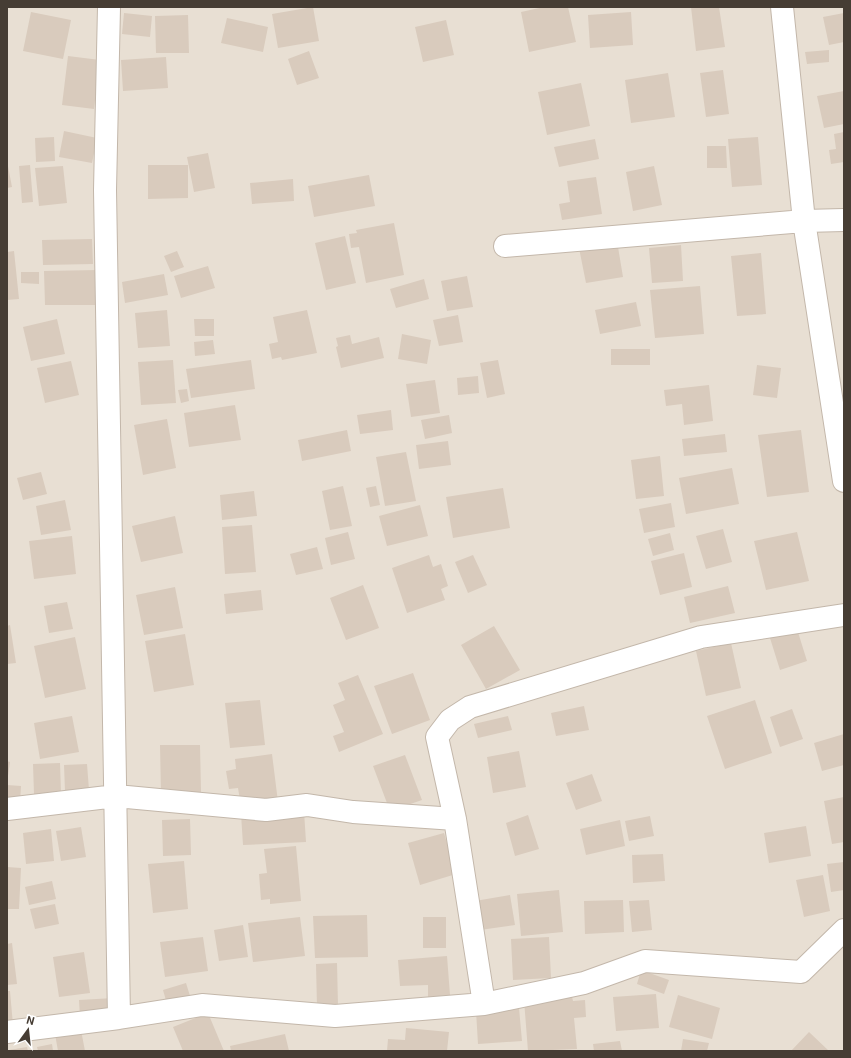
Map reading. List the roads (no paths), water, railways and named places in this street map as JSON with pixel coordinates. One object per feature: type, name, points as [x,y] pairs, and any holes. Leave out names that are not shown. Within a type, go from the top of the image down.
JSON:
[{"type":"street","points":[[110,7],[106,190],[119,1018]]},
{"type":"street","points":[[782,7],[804,221],[844,481]]},
{"type":"street","points":[[504,246],[804,221],[844,220]]},
{"type":"street","points":[[484,1004],[455,819],[437,737],[450,720],[470,707],[701,637],[844,615]]},
{"type":"street","points":[[7,809],[116,796],[266,810],[308,806],[353,812],[455,819]]},
{"type":"street","points":[[7,1032],[119,1018],[202,1005],[335,1016],[484,1004],[584,983],[645,961],[801,972],[844,930]]}]
